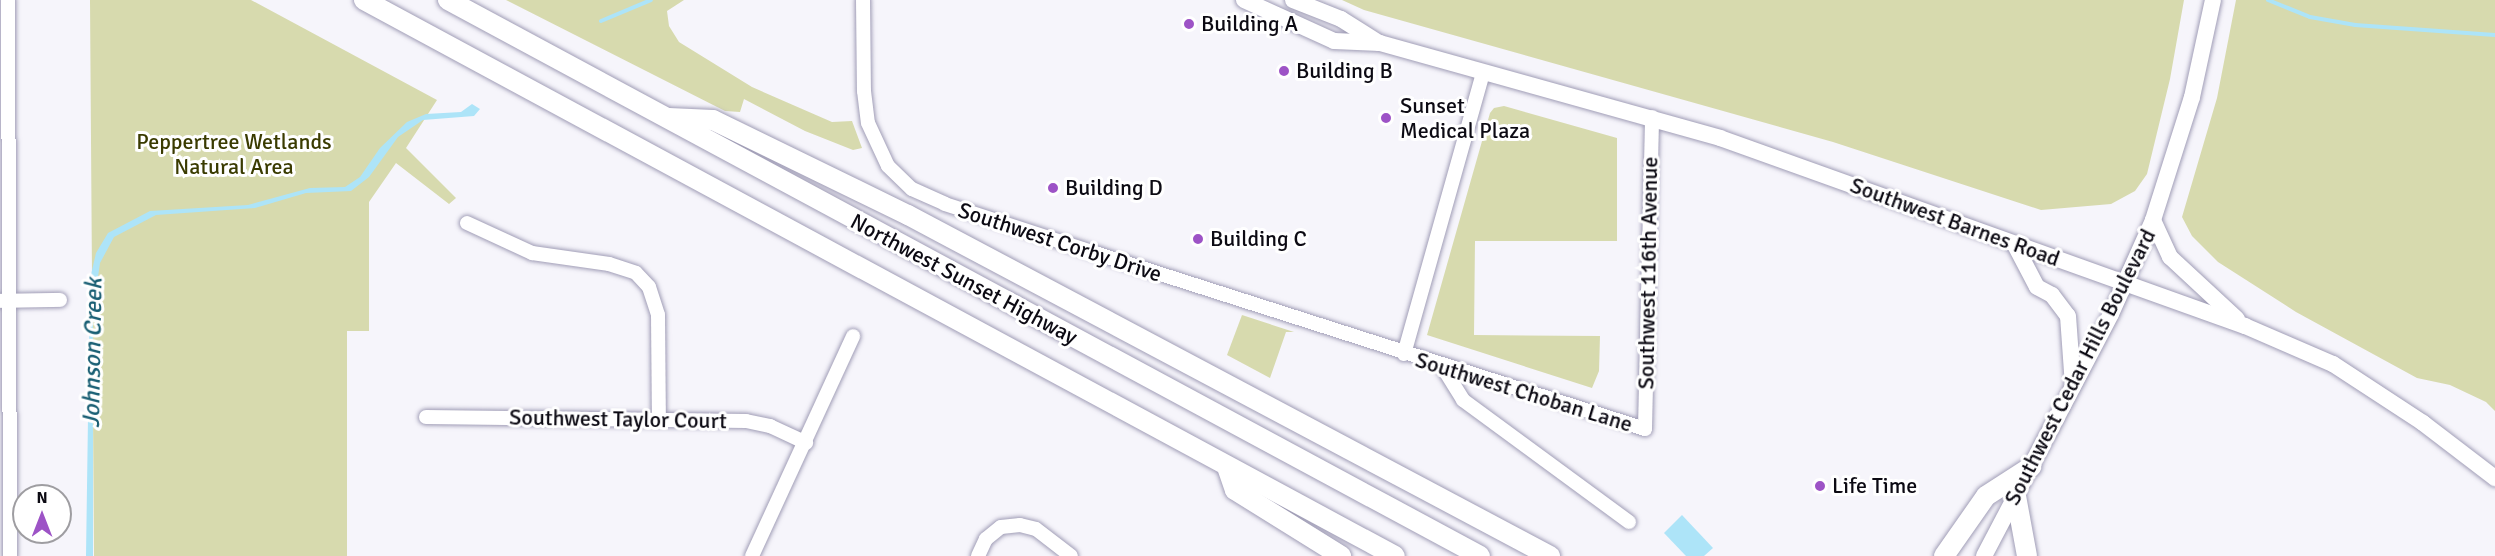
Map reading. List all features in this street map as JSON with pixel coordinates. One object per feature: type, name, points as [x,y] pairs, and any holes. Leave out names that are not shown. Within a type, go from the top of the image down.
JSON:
[{"type":"highway","name":"Northwest Sunset Highway","points":[[364,0],[1395,556]]},
{"type":"highway","name":"Northwest Sunset Highway","points":[[448,0],[1480,556]]},
{"type":"highway","points":[[664,118],[712,120],[897,210],[1550,556]]},
{"type":"highway","points":[[1227,466],[1235,490],[1341,556]]},
{"type":"highway","points":[[1944,556],[1986,496],[2031,467]]},
{"type":"highway","points":[[2016,496],[2027,556]]},
{"type":"main road","name":"Southwest Barnes Road","points":[[1293,0],[1341,19],[1380,44]]},
{"type":"main road","name":"Southwest Cedar Hills Boulevard","points":[[1984,556],[2126,284],[2153,220],[2192,97],[2213,0]]},
{"type":"main road","name":"Southwest Barnes Road","points":[[1248,1],[1334,41],[1380,44],[1652,117],[1761,152],[2245,326],[2333,364],[2403,409],[2495,478]]},
{"type":"main road","points":[[2153,220],[2175,262],[2245,326]]},
{"type":"main road","points":[[2015,245],[2037,287],[2052,295],[2068,316],[2073,388]]},
{"type":"street","points":[[8,0],[4,114],[4,301],[5,535],[10,556]]},
{"type":"street","name":"Southwest Corby Drive","points":[[863,0],[864,91],[868,123],[888,166],[912,189],[945,204],[1404,354]]},
{"type":"street","points":[[1404,354],[1483,73]]},
{"type":"street","name":"Southwest 116th Avenue","points":[[1645,429],[1652,117]]},
{"type":"street","points":[[467,223],[532,253],[609,264],[636,273],[649,287],[658,315],[659,420]]},
{"type":"street","points":[[4,301],[60,300]]},
{"type":"street","points":[[752,556],[806,443],[853,336]]},
{"type":"street","name":"Southwest Choban Lane","points":[[1404,354],[1645,429]]},
{"type":"street","points":[[1442,366],[1463,400],[1629,522]]},
{"type":"street","name":"Southwest Taylor Court","points":[[426,417],[746,421],[770,426],[806,443]]},
{"type":"street","points":[[978,556],[986,539],[1001,527],[1020,525],[1036,529],[1071,556]]},
{"type":"green space","name":"Peppertree Wetlands Natural Area","points":[[90,0],[251,0],[437,100],[406,148],[456,198],[449,204],[396,163],[369,202],[369,331],[347,331],[347,556],[94,556]]},
{"type":"green space","points":[[506,0],[684,0],[667,11],[669,26],[679,42],[752,87],[832,122],[852,121],[862,148],[853,150],[805,131],[744,99],[740,112],[725,111]]},
{"type":"green space","points":[[1342,0],[2184,0],[2170,79],[2147,174],[2135,191],[2111,204],[2041,210],[1833,142],[1364,10]]},
{"type":"green space","points":[[2236,0],[2495,0],[2495,411],[2486,402],[2450,385],[2417,378],[2296,312],[2218,262],[2192,236],[2182,217],[2217,98]]},
{"type":"green space","points":[[1504,106],[1617,138],[1617,241],[1475,241],[1474,335],[1600,336],[1599,371],[1592,388],[1427,335],[1490,113],[1494,108]]},
{"type":"green space","points":[[1242,315],[1294,332],[1286,332],[1270,378],[1227,355]]},
{"type":"water","points":[[472,104],[480,109],[474,116],[423,120],[398,137],[369,177],[351,191],[306,193],[255,208],[156,215],[114,237],[100,263],[93,312],[93,556],[86,556],[90,279],[96,253],[108,233],[150,211],[248,205],[310,188],[345,187],[360,177],[380,148],[407,122],[426,114],[461,112]]},
{"type":"water","points":[[1682,515],[1713,548],[1704,556],[1686,556],[1664,533]]},
{"type":"waterway","name":"Johnson Creek","points":[[601,21],[651,0]]},
{"type":"waterway","name":"Johnson Creek","points":[[2268,0],[2310,17],[2355,25],[2495,35]]},
{"type":"place","name":"Building A","points":[[1189,24]]},
{"type":"place","name":"Building B","points":[[1284,71]]},
{"type":"place","name":"Sunset Medical Plaza","points":[[1386,118]]},
{"type":"place","name":"Building D","points":[[1053,188]]},
{"type":"place","name":"Building C","points":[[1198,239]]},
{"type":"place","name":"Life Time","points":[[1820,486]]}]
